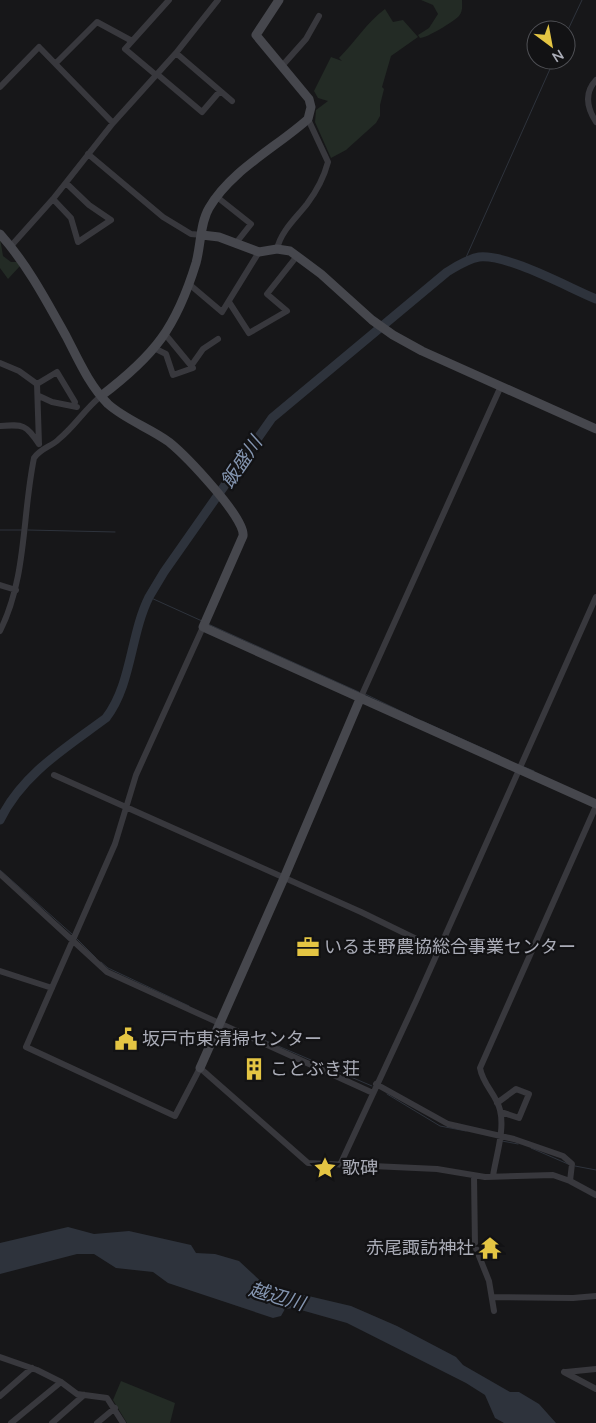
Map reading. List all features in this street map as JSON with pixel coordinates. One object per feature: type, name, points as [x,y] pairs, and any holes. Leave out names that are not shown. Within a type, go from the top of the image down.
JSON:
[{"type":"street","points":[[169,0],[126,49],[202,112],[220,91]]},
{"type":"street","points":[[11,246],[53,199],[113,123],[176,53],[218,0]]},
{"type":"street","points":[[40,447],[58,441],[85,408],[134,370],[154,348],[178,314],[189,284],[207,212],[217,197],[248,167],[308,119],[311,107],[310,99],[256,35],[279,0]]},
{"type":"street","points":[[282,66],[306,39],[319,16]]},
{"type":"street","points":[[56,63],[97,22],[132,41]]},
{"type":"street","points":[[0,87],[39,47],[113,123]]},
{"type":"street","points":[[176,53],[232,102]]},
{"type":"street","points":[[596,80],[587,96],[588,107],[596,122]]},
{"type":"street","points":[[277,248],[280,237],[318,188],[328,162],[308,119]]},
{"type":"street","points":[[88,154],[163,217],[190,234],[219,237],[259,252],[277,248],[290,251],[392,335],[422,351],[596,428]]},
{"type":"street","points":[[53,199],[72,218],[78,242],[111,220],[89,205],[66,183]]},
{"type":"street","points":[[217,197],[251,224],[236,243]]},
{"type":"street","points":[[0,234],[11,246],[37,284],[87,376],[101,396],[118,412],[169,442],[211,485],[242,526],[243,536],[136,775],[114,844],[26,1047],[28,1050],[174,1116],[200,1068],[362,695],[501,386]]},
{"type":"street","points":[[189,284],[222,312],[259,252]]},
{"type":"street","points":[[229,302],[250,334],[287,311],[267,294],[298,256]]},
{"type":"street","points":[[165,334],[191,366]]},
{"type":"street","points":[[154,348],[166,354],[172,374],[193,368],[191,366],[203,349],[218,339]]},
{"type":"street","points":[[0,363],[19,371],[37,384],[40,447],[32,467],[16,590],[0,631]]},
{"type":"street","points":[[37,384],[57,372],[75,402],[74,406]]},
{"type":"street","points":[[39,396],[52,402],[85,408]]},
{"type":"street","points":[[0,426],[23,425],[29,429],[40,447]]},
{"type":"street","points":[[0,585],[16,590]]},
{"type":"street","points":[[340,1165],[416,1001],[596,597]]},
{"type":"street","points":[[203,627],[362,695],[596,805],[480,1068],[482,1079],[501,1112],[500,1135],[493,1176]]},
{"type":"street","points":[[54,775],[438,949]]},
{"type":"street","points":[[0,874],[107,972],[372,1093]]},
{"type":"street","points":[[0,971],[52,988]]},
{"type":"street","points":[[200,1068],[308,1163],[436,1169],[474,1176],[547,1174],[570,1181],[596,1195]]},
{"type":"street","points":[[376,1084],[448,1124],[500,1135],[570,1160],[573,1171],[570,1181]]},
{"type":"street","points":[[497,1103],[516,1089],[529,1094],[519,1118],[501,1112]]},
{"type":"street","points":[[474,1176],[475,1246],[494,1297],[494,1311]]},
{"type":"street","points":[[494,1297],[573,1298],[596,1296]]},
{"type":"street","points":[[1,1359],[32,1368],[61,1382],[77,1394],[108,1398],[123,1423]]},
{"type":"street","points":[[0,1396],[32,1368]]},
{"type":"street","points":[[596,1369],[564,1372],[596,1389]]},
{"type":"street","points":[[11,1423],[61,1382]]},
{"type":"street","points":[[52,1423],[84,1395]]},
{"type":"street","points":[[97,1423],[114,1408]]},
{"type":"shaded area","points":[[421,0],[462,0],[462,10],[459,16],[451,22],[434,33],[420,38],[418,35],[429,28],[438,14],[433,5]]},
{"type":"shaded area","points":[[385,9],[393,22],[403,20],[418,37],[391,56],[382,87],[384,89],[380,105],[380,116],[376,123],[346,150],[331,158],[315,122],[316,110],[328,101],[318,98],[314,91],[331,57],[342,61],[339,58],[372,20]]},
{"type":"shaded area","points":[[0,238],[3,256],[11,262],[17,262],[20,266],[8,279],[0,268]]},
{"type":"shaded area","points":[[121,1381],[175,1403],[170,1423],[127,1423],[113,1400]]},
{"type":"water","name":"越辺川","points":[[68,1227],[94,1234],[129,1231],[191,1245],[196,1253],[215,1254],[239,1261],[266,1286],[351,1306],[397,1326],[456,1357],[463,1365],[510,1392],[519,1392],[539,1404],[556,1423],[504,1423],[495,1418],[485,1395],[466,1383],[347,1323],[294,1308],[285,1309],[281,1316],[273,1318],[168,1283],[153,1272],[116,1268],[94,1254],[77,1254],[0,1274],[0,1243]]},
{"type":"waterway","points":[[573,20],[582,0]]},
{"type":"waterway","points":[[464,262],[550,70]]},
{"type":"waterway","name":"飯盛川","points":[[0,820],[9,804],[33,775],[61,751],[106,718],[115,705],[149,597],[164,572],[272,418],[447,272],[470,259],[491,257],[521,266],[596,299]]},
{"type":"waterway","points":[[0,530],[22,530]]},
{"type":"waterway","points":[[28,530],[115,532]]},
{"type":"waterway","points":[[149,597],[202,621]]},
{"type":"waterway","points":[[208,624],[359,692]]},
{"type":"waterway","points":[[365,694],[413,717]]},
{"type":"waterway","points":[[422,721],[500,756]]},
{"type":"waterway","points":[[524,767],[534,771]]},
{"type":"waterway","points":[[0,870],[73,935]]},
{"type":"waterway","points":[[76,938],[96,958]]},
{"type":"waterway","points":[[101,962],[108,968],[189,1006]]},
{"type":"waterway","points":[[257,1037],[372,1086]]},
{"type":"waterway","points":[[387,1094],[440,1126],[466,1131]]},
{"type":"waterway","points":[[502,1141],[518,1144]]},
{"type":"waterway","points":[[531,1148],[568,1164]]},
{"type":"waterway","points":[[575,1166],[596,1170]]},
{"type":"place","name":"いるま野農協総合事業センター","points":[[308,947]]},
{"type":"place","name":"坂戸市東清掃センター","points":[[126,1039]]},
{"type":"place","name":"ことぶき荘","points":[[254,1069]]},
{"type":"place","name":"歌碑","points":[[325,1168]]},
{"type":"place","name":"赤尾諏訪神社","points":[[490,1248]]}]
